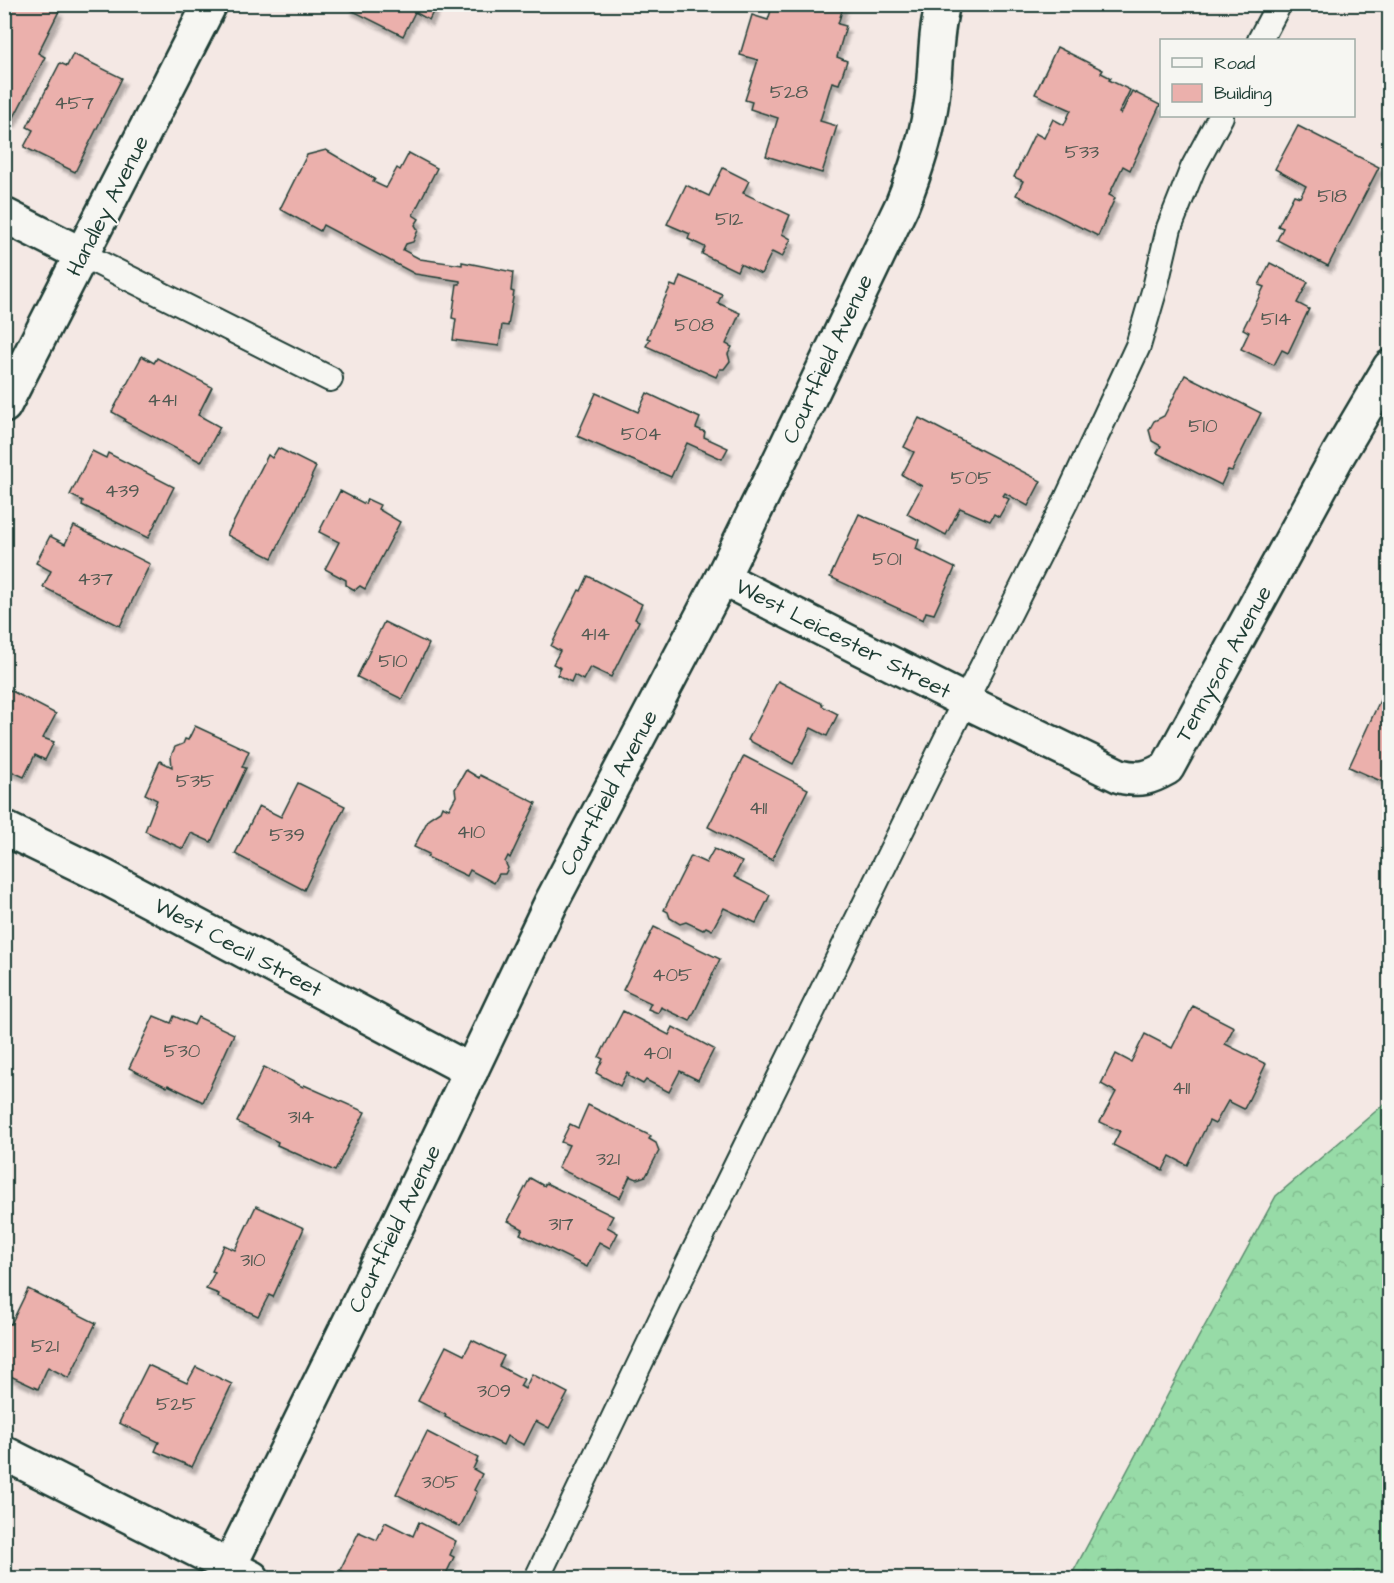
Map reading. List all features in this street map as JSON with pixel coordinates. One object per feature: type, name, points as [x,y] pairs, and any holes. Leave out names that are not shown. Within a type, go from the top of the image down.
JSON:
[{"type":"street","name":"Handley Avenue","points":[[4,406],[210,4]]},
{"type":"street","name":"Courtfield Avenue","points":[[237,1575],[235,1554],[391,1238],[551,903],[722,578],[782,458],[902,205],[915,171],[931,111],[935,49],[943,4]]},
{"type":"street","points":[[4,215],[83,255]]},
{"type":"street","name":"Tennyson Avenue","points":[[965,701],[1120,776],[1132,779],[1149,778],[1167,768],[1338,455],[1389,367]]},
{"type":"street","name":"West Leicester Street","points":[[722,578],[965,701]]},
{"type":"street","name":"West Cecil Street","points":[[4,828],[103,876],[471,1071]]},
{"type":"street","points":[[4,1453],[237,1575]]},
{"type":"lane","points":[[1261,39],[1279,4]]},
{"type":"lane","points":[[537,1578],[682,1275],[1065,503],[1138,346],[1169,228],[1193,168],[1220,117]]},
{"type":"lane","points":[[83,255],[330,379]]},
{"type":"green space","points":[[1389,1100],[1389,1578],[1070,1578],[1276,1196]]},
{"type":"building","points":[[4,4],[46,4],[59,11],[38,53],[45,57],[12,121],[4,117]]},
{"type":"building","points":[[351,4],[437,4],[429,20],[415,12],[403,36],[349,9]]},
{"type":"building","points":[[773,4],[844,4],[838,24],[846,26],[837,57],[847,61],[839,84],[832,82],[820,121],[837,126],[822,173],[766,156],[778,118],[750,109],[752,102],[745,100],[758,60],[740,55],[752,15],[768,20]]},
{"type":"building","points":[[1057,47],[1103,70],[1101,73],[1111,78],[1109,80],[1130,90],[1119,113],[1121,114],[1132,91],[1160,105],[1130,170],[1123,166],[1109,195],[1115,198],[1098,236],[1016,195],[1023,181],[1014,177],[1035,133],[1044,138],[1053,119],[1064,125],[1071,110],[1035,94]]},
{"type":"building","points":[[73,54],[122,78],[75,172],[24,147],[33,130],[27,127],[60,63],[67,66]]},
{"type":"building","points":[[1298,126],[1379,167],[1328,266],[1277,240],[1283,228],[1278,226],[1294,195],[1300,197],[1306,186],[1275,169]]},
{"type":"building","points":[[326,150],[375,179],[373,182],[386,188],[397,168],[400,170],[409,153],[437,168],[413,215],[419,219],[415,225],[418,230],[413,242],[406,244],[403,250],[420,259],[462,265],[462,262],[513,272],[511,291],[514,292],[508,326],[502,325],[499,346],[453,340],[456,319],[452,318],[457,284],[460,284],[460,281],[415,274],[323,225],[320,231],[280,209],[307,155]]},
{"type":"building","points":[[723,168],[749,181],[743,193],[790,215],[782,234],[791,239],[782,257],[772,252],[761,274],[740,264],[737,271],[702,254],[705,247],[688,239],[690,234],[667,224],[686,185],[709,196]]},
{"type":"building","points":[[1270,263],[1308,282],[1297,303],[1309,309],[1288,353],[1282,350],[1274,365],[1241,349],[1249,332],[1243,329],[1264,287],[1259,285]]},
{"type":"building","points":[[680,276],[722,294],[718,303],[740,313],[726,344],[732,347],[728,354],[730,361],[724,369],[720,369],[716,377],[646,346],[650,339],[647,338],[671,285],[676,287]]},
{"type":"building","points":[[142,356],[154,363],[157,358],[212,387],[198,415],[220,427],[201,462],[124,421],[125,419],[112,412]]},
{"type":"building","points":[[1185,375],[1261,413],[1232,471],[1228,470],[1221,485],[1157,453],[1161,446],[1152,441],[1149,430],[1154,421],[1164,416]]},
{"type":"building","points":[[596,393],[638,412],[647,393],[700,418],[696,428],[705,432],[704,437],[728,448],[722,459],[687,443],[671,477],[577,436]]},
{"type":"building","points":[[919,418],[1041,481],[1028,506],[1005,493],[1003,496],[1009,499],[999,517],[994,514],[990,521],[960,508],[946,535],[907,514],[922,486],[902,475],[914,452],[904,447]]},
{"type":"building","points":[[278,448],[316,467],[272,558],[227,535],[268,455],[272,458]]},
{"type":"building","points":[[92,451],[106,458],[108,453],[174,487],[148,538],[82,505],[83,501],[70,495]]},
{"type":"building","points":[[340,491],[365,504],[367,499],[380,505],[378,509],[400,522],[365,589],[360,586],[355,590],[346,585],[346,580],[325,569],[339,542],[319,532]]},
{"type":"building","points":[[859,514],[919,540],[916,549],[955,568],[934,614],[926,612],[923,620],[830,577]]},
{"type":"building","points":[[74,526],[150,564],[120,626],[43,587],[51,571],[36,563],[50,536],[65,544]]},
{"type":"building","points":[[588,576],[642,604],[635,619],[639,621],[611,677],[590,667],[583,680],[574,675],[571,682],[557,675],[561,668],[553,664],[560,651],[551,646]]},
{"type":"building","points":[[384,622],[429,644],[402,699],[357,677]]},
{"type":"building","points":[[778,681],[838,714],[827,736],[811,728],[793,764],[748,740]]},
{"type":"building","points":[[1390,681],[1390,785],[1349,767]]},
{"type":"building","points":[[4,687],[56,714],[43,738],[54,742],[45,760],[35,755],[24,777],[4,768]]},
{"type":"building","points":[[195,726],[249,751],[242,767],[246,768],[211,842],[191,833],[183,849],[145,831],[157,800],[145,794],[160,761],[172,767],[171,756],[175,747],[183,744],[185,739],[188,740]]},
{"type":"building","points":[[744,756],[808,789],[772,860],[708,827]]},
{"type":"building","points":[[466,770],[536,803],[510,858],[508,856],[505,862],[508,868],[505,874],[499,874],[494,883],[470,870],[467,876],[427,857],[429,854],[414,847],[429,818],[440,811],[442,806],[449,809],[456,796],[455,789]]},
{"type":"building","points":[[298,783],[345,806],[304,890],[235,854],[259,806],[281,817]]},
{"type":"building","points":[[714,849],[742,862],[734,877],[770,895],[756,923],[724,908],[712,930],[706,927],[703,930],[686,922],[680,924],[670,918],[668,912],[664,910],[691,856],[706,863]]},
{"type":"building","points":[[654,927],[720,959],[690,1021],[661,1007],[658,1013],[648,1009],[651,1003],[623,990]]},
{"type":"building","points":[[1193,1006],[1234,1027],[1225,1044],[1266,1064],[1244,1109],[1228,1101],[1215,1124],[1209,1121],[1187,1165],[1170,1156],[1163,1170],[1113,1145],[1120,1131],[1100,1122],[1116,1092],[1101,1084],[1116,1054],[1131,1062],[1145,1034],[1172,1048]]},
{"type":"building","points":[[623,1011],[669,1035],[673,1027],[714,1049],[698,1080],[680,1071],[669,1092],[646,1080],[643,1084],[628,1076],[627,1072],[620,1086],[596,1073],[603,1059],[599,1057]]},
{"type":"building","points":[[154,1016],[171,1023],[174,1016],[194,1025],[198,1017],[234,1034],[203,1102],[129,1068]]},
{"type":"building","points":[[264,1067],[303,1087],[304,1085],[365,1112],[335,1171],[277,1145],[278,1142],[237,1122]]},
{"type":"building","points":[[588,1105],[651,1136],[649,1139],[656,1143],[659,1151],[646,1176],[637,1179],[630,1176],[620,1198],[558,1168],[569,1145],[561,1142],[570,1124],[578,1128]]},
{"type":"building","points":[[530,1178],[544,1186],[546,1183],[613,1216],[607,1227],[618,1233],[610,1248],[599,1242],[587,1267],[520,1234],[523,1229],[508,1221]]},
{"type":"building","points":[[256,1206],[304,1228],[273,1297],[269,1295],[258,1316],[206,1289],[215,1272],[212,1271],[224,1245],[235,1250]]},
{"type":"building","points":[[28,1289],[96,1323],[69,1378],[48,1367],[38,1389],[4,1373],[4,1322],[11,1324]]},
{"type":"building","points":[[472,1340],[504,1356],[499,1366],[524,1379],[520,1386],[525,1389],[532,1374],[568,1393],[549,1428],[536,1421],[524,1445],[507,1436],[503,1445],[418,1401],[446,1346],[464,1355]]},
{"type":"building","points":[[148,1365],[187,1383],[196,1367],[232,1384],[192,1467],[155,1451],[159,1442],[119,1423]]},
{"type":"building","points":[[427,1432],[478,1458],[473,1469],[482,1474],[474,1490],[477,1492],[460,1527],[396,1494]]},
{"type":"building","points":[[385,1522],[413,1536],[419,1522],[456,1541],[450,1555],[454,1557],[444,1578],[357,1578],[340,1570],[359,1532],[377,1540]]}]
